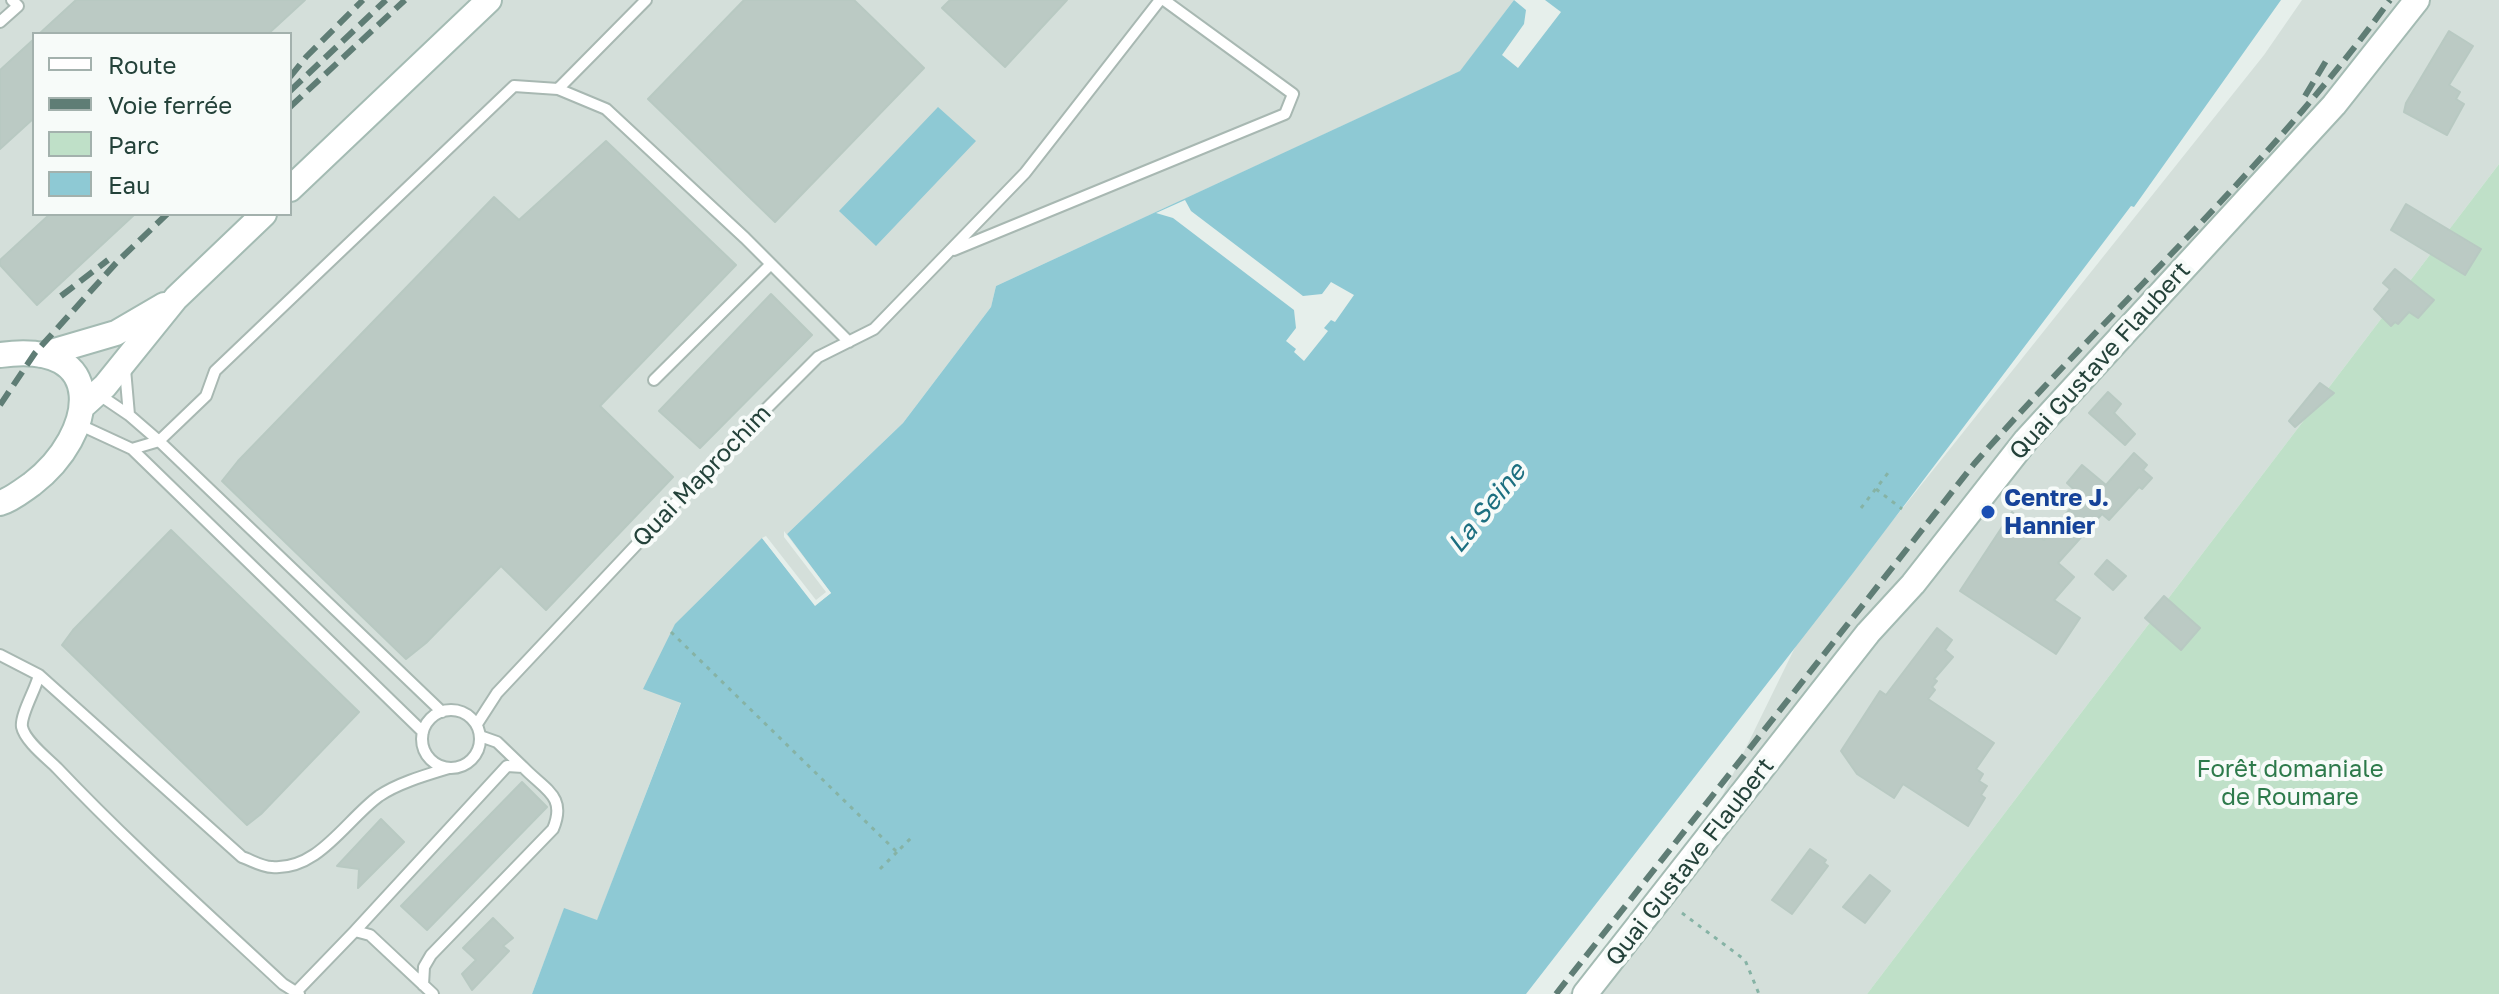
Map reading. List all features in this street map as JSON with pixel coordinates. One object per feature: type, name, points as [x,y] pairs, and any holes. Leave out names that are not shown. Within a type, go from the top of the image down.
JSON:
[{"type":"main road","points":[[292,187],[489,0]]},
{"type":"main road","name":"Quai Gustave Flaubert","points":[[1585,994],[1868,633],[1930,563],[2026,440],[2334,105],[2417,0]]},
{"type":"main road","points":[[0,503],[45,474],[86,408],[176,298],[262,216]]},
{"type":"main road","points":[[41,355],[116,333],[176,298]]},
{"type":"main road","points":[[0,355],[22,352],[41,355],[71,367],[86,408]]},
{"type":"lane","points":[[0,22],[18,6],[12,0]]},
{"type":"lane","points":[[558,89],[646,0]]},
{"type":"lane","name":"Quai Maprochim","points":[[477,724],[497,693],[732,443],[818,357],[874,329],[1025,173],[1162,0],[1293,94],[1285,114],[949,252]]},
{"type":"lane","points":[[132,449],[159,441],[206,396],[215,371],[514,86],[558,89],[606,109],[849,342]]},
{"type":"lane","points":[[654,380],[771,264]]},
{"type":"lane","points":[[124,362],[129,415]]},
{"type":"lane","points":[[86,408],[129,415],[442,712]]},
{"type":"lane","points":[[86,408],[423,732]]},
{"type":"lane","points":[[0,655],[39,675],[242,857],[271,867],[302,863],[380,796],[428,774],[464,766],[472,761],[478,753],[480,736],[477,724],[462,712],[442,712],[427,723],[423,732],[422,741],[429,759],[436,765],[449,768]]},
{"type":"lane","points":[[39,675],[36,690],[23,716],[22,729],[31,741],[87,800],[174,883],[283,984],[297,993],[507,766],[523,767]]},
{"type":"lane","points":[[423,985],[424,967],[431,955],[553,829],[560,814],[558,802],[523,767],[497,742],[480,736]]},
{"type":"lane","points":[[355,931],[370,935],[433,994]]},
{"type":"path","points":[[1861,508],[1891,469]]},
{"type":"path","points":[[1876,489],[1902,509]]},
{"type":"path","points":[[671,632],[897,852]]},
{"type":"path","points":[[880,869],[912,837]]},
{"type":"path","points":[[1682,913],[1745,960],[1759,994]]},
{"type":"shaded area","points":[[0,0],[1514,0],[1461,71],[996,286],[991,307],[903,423],[787,534],[831,593],[681,702],[597,921],[564,909],[532,994],[0,994]]},
{"type":"shaded area","points":[[2302,0],[2499,0],[2499,164],[1867,994],[1569,994],[1686,870],[1806,625],[2264,55]]},
{"type":"green space","name":"Forêt domaniale de Roumare","points":[[2499,164],[2499,994],[1867,994]]},
{"type":"water","name":"La Seine","points":[[1514,0],[2281,0],[2134,207],[2131,206],[1853,573],[1526,994],[532,994],[564,908],[597,920],[681,703],[643,689],[675,624],[762,538],[815,605],[831,593],[787,534],[903,423],[991,307],[996,286],[1460,71]]},
{"type":"water","points":[[938,107],[976,141],[876,246],[839,211]]},
{"type":"pier","points":[[1514,0],[1545,0],[1561,12],[1518,68],[1502,55],[1524,24],[1526,10]]},
{"type":"pier","points":[[1185,200],[1191,211],[1303,296],[1322,294],[1331,282],[1354,295],[1335,322],[1331,320],[1324,328],[1328,331],[1304,361],[1286,341],[1296,328],[1294,310],[1173,218],[1156,213]]},
{"type":"pier","points":[[784,531],[831,593],[815,606],[762,538],[766,536],[816,600],[826,592],[784,537]]},
{"type":"building","points":[[76,0],[305,0],[270,32],[41,32]]},
{"type":"building","points":[[744,0],[854,0],[924,68],[775,222],[648,99]]},
{"type":"building","points":[[950,0],[1067,0],[1005,67],[942,8]]},
{"type":"building","points":[[2449,31],[2473,46],[2449,85],[2460,92],[2456,99],[2464,104],[2447,135],[2404,112],[2406,103]]},
{"type":"building","points":[[32,41],[32,120],[0,149],[0,70]]},
{"type":"building","points":[[606,141],[736,265],[600,406],[673,477],[546,610],[501,566],[426,643],[406,659],[222,481],[494,197],[519,220]]},
{"type":"building","points":[[2406,204],[2481,249],[2465,275],[2391,230]]},
{"type":"building","points":[[48,216],[133,216],[37,305],[0,265],[0,260]]},
{"type":"building","points":[[2395,269],[2434,300],[2418,318],[2409,312],[2398,324],[2395,322],[2391,326],[2374,309],[2390,289],[2383,283]]},
{"type":"building","points":[[771,294],[812,335],[700,448],[659,411]]},
{"type":"building","points":[[2320,383],[2334,393],[2295,427],[2289,421]]},
{"type":"building","points":[[2108,392],[2121,404],[2114,413],[2135,434],[2125,445],[2089,413]]},
{"type":"building","points":[[2134,453],[2147,465],[2143,470],[2152,478],[2142,489],[2139,487],[2109,520],[2102,514],[2058,563],[2074,577],[2054,600],[2080,618],[2056,654],[1960,591],[2012,512],[2044,540],[2081,496],[2067,483],[2082,465],[2106,485]]},
{"type":"building","points":[[171,530],[359,712],[247,825],[62,645]]},
{"type":"building","points":[[2107,560],[2126,576],[2113,590],[2095,574]]},
{"type":"building","points":[[2164,596],[2200,628],[2181,650],[2145,618]]},
{"type":"building","points":[[1937,628],[1952,640],[1945,650],[1953,657],[1934,679],[1937,681],[1932,687],[1935,690],[1928,699],[1994,743],[1976,769],[1983,774],[1979,781],[1987,786],[1981,795],[1985,798],[1968,826],[1903,784],[1894,798],[1857,774],[1841,751],[1880,691],[1886,695]]},
{"type":"building","points":[[522,782],[547,807],[427,930],[401,906]]},
{"type":"building","points":[[381,819],[404,842],[358,888],[359,869],[337,866]]},
{"type":"building","points":[[1810,849],[1826,860],[1824,863],[1828,866],[1792,914],[1772,900]]},
{"type":"building","points":[[1870,875],[1890,891],[1865,923],[1843,907]]},
{"type":"building","points":[[493,918],[513,938],[503,946],[509,951],[472,990],[462,974],[476,960],[463,948]]},
{"type":"railway","points":[[292,74],[363,0]]},
{"type":"railway","points":[[292,89],[386,0]]},
{"type":"railway","points":[[292,105],[405,0]]},
{"type":"railway","points":[[1556,994],[1974,464],[2241,180],[2343,62],[2390,0]]},
{"type":"railway","points":[[2305,96],[2326,61]]},
{"type":"railway","points":[[0,405],[35,353],[117,262],[165,216]]},
{"type":"railway","points":[[61,296],[108,260]]},
{"type":"place","name":"Centre J. Hannier","points":[[1988,512]]}]
